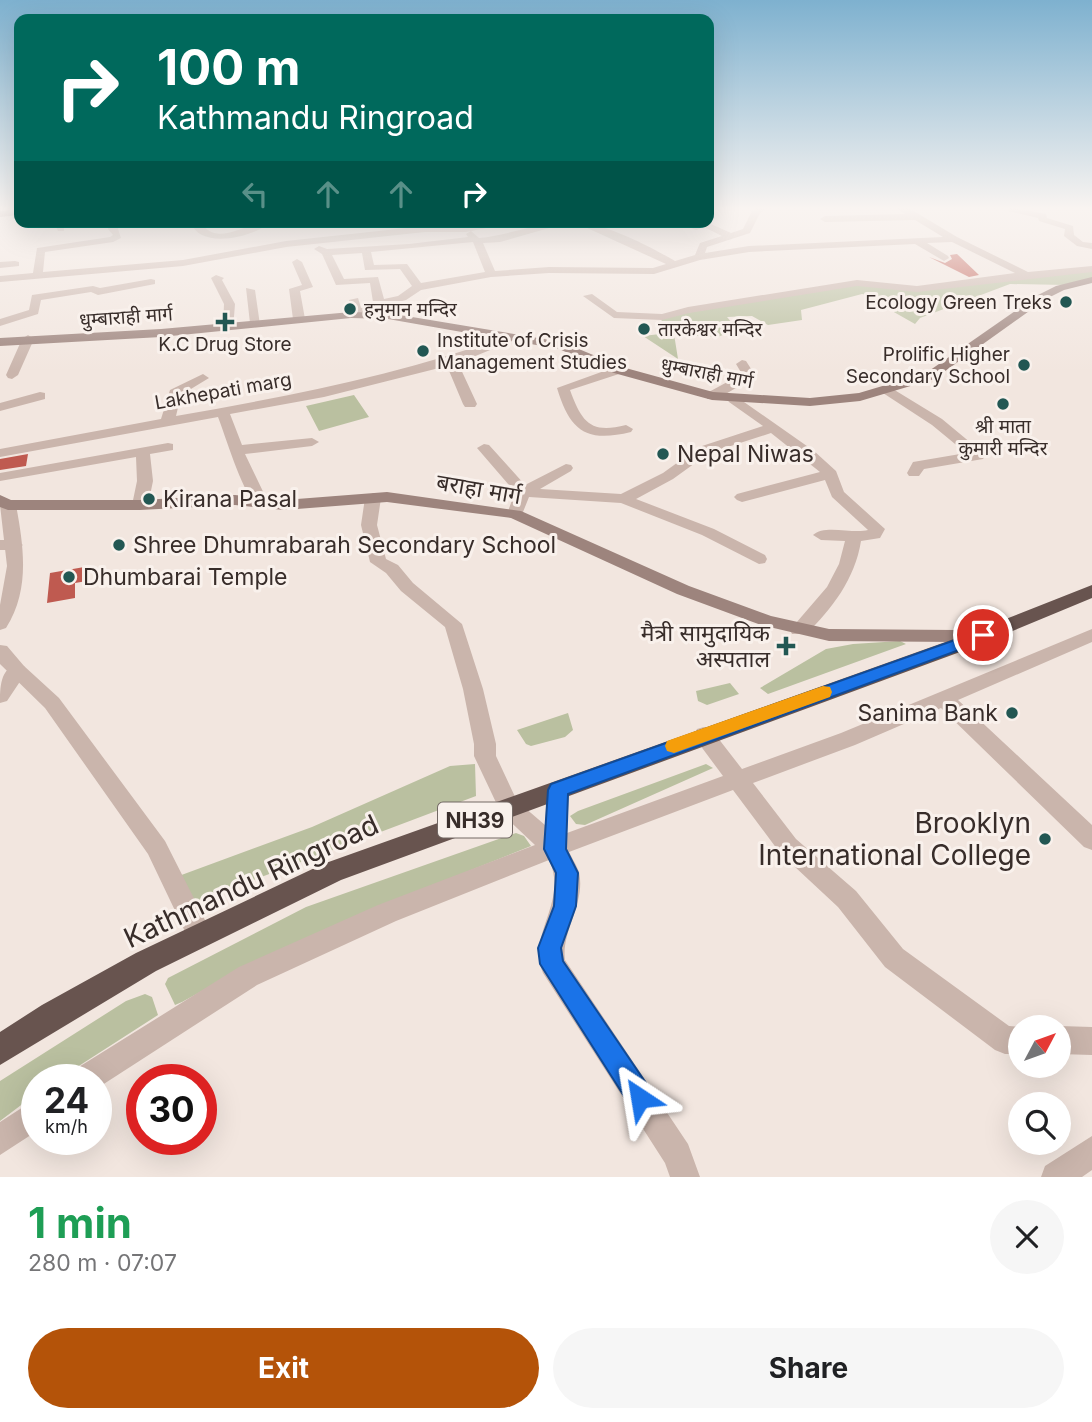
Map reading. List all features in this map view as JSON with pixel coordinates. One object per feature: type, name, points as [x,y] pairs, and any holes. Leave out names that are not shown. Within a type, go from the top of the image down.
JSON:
[{"type":"highway","name":"Kathmandu Ringroad","points":[[0,1050],[53,1015],[199,934],[332,872],[972,640],[1092,592]]},
{"type":"main road","name":"धुम्बाराही मार्ग","points":[[0,342],[92,338],[358,315],[423,320],[562,346],[618,370],[712,396],[769,402],[843,401],[888,390],[938,372],[1042,297],[1060,288],[1092,280]]},
{"type":"main road","name":"बराहा मार्ग","points":[[4,503],[140,505],[235,500],[284,505],[387,497],[515,514],[695,594],[799,630],[829,635],[956,636],[972,640]]},
{"type":"street","points":[[38,275],[39,262]]},
{"type":"street","points":[[0,279],[189,262]]},
{"type":"street","points":[[298,262],[308,286],[295,289],[299,319]]},
{"type":"street","points":[[330,262],[340,283],[374,279],[379,303]]},
{"type":"street","points":[[368,262],[369,268],[403,266],[418,287]]},
{"type":"street","points":[[486,262],[491,274]]},
{"type":"street","points":[[670,262],[675,265]]},
{"type":"street","points":[[354,300],[358,315],[379,303],[402,298],[418,287],[491,274],[549,270],[654,271],[684,262]]},
{"type":"street","points":[[1000,262],[1026,275]]},
{"type":"street","points":[[0,265],[15,264]]},
{"type":"street","points":[[587,296],[598,301],[614,315],[662,317],[688,310],[857,283],[918,289],[1092,269]]},
{"type":"street","points":[[219,278],[216,278],[226,293],[231,308],[229,327]]},
{"type":"street","points":[[0,323],[34,312],[36,297],[93,289],[99,292],[151,282]]},
{"type":"street","points":[[250,290],[256,323]]},
{"type":"street","name":"Lakhepati marg","points":[[0,453],[324,393],[451,361],[514,338]]},
{"type":"street","points":[[12,375],[28,339]]},
{"type":"street","points":[[451,361],[470,404]]},
{"type":"street","points":[[712,396],[749,375],[742,364]]},
{"type":"street","points":[[618,370],[563,388],[571,412],[592,431],[600,433],[626,429]]},
{"type":"street","points":[[168,420],[175,393],[203,378]]},
{"type":"street","points":[[888,390],[937,422],[978,456],[918,465],[914,473]]},
{"type":"street","points":[[0,407],[40,396]]},
{"type":"street","points":[[734,399],[831,474],[837,494],[877,529],[874,535],[821,535]]},
{"type":"street","points":[[222,411],[239,450],[244,470],[257,489],[260,502]]},
{"type":"street","points":[[623,499],[668,476],[704,450],[772,428]]},
{"type":"street","points":[[239,450],[312,442]]},
{"type":"street","points":[[0,477],[168,447]]},
{"type":"street","points":[[484,448],[523,492],[623,499],[708,532],[759,559]]},
{"type":"street","points":[[140,505],[145,481],[143,452]]},
{"type":"street","points":[[515,514],[523,492],[566,468]]},
{"type":"street","points":[[742,497],[831,474]]},
{"type":"street","points":[[373,498],[369,525],[377,562],[392,569],[407,587],[453,624],[473,689],[485,744],[485,756],[509,807],[555,849],[567,873],[565,906],[550,948],[552,964],[677,1155],[685,1177]]},
{"type":"street","points":[[0,624],[13,597],[4,503]]},
{"type":"street","points":[[799,630],[826,605],[851,555],[854,537]]},
{"type":"street","points":[[109,1064],[248,976],[387,913],[848,738],[1092,635]]},
{"type":"street","points":[[0,651],[17,671],[52,703],[158,848],[199,934]]},
{"type":"street","points":[[0,696],[17,671]]},
{"type":"street","points":[[944,699],[1092,840]]},
{"type":"street","points":[[704,735],[788,846],[847,899],[894,958],[1008,1040]]},
{"type":"street","points":[[555,849],[558,790]]},
{"type":"street","points":[[1071,1041],[1092,1041]]},
{"type":"street","points":[[0,1140],[21,1125]]},
{"type":"street","points":[[1056,1177],[1092,1151]]},
{"type":"green space","points":[[1092,269],[1092,278],[1066,285],[1010,284],[920,318],[915,324],[885,307],[898,300],[862,294],[801,310],[802,320],[768,325],[752,316],[727,317],[738,330],[717,337],[674,334],[678,359],[643,336],[660,334],[662,317],[864,283],[917,289]]},
{"type":"green space","points":[[354,395],[369,417],[319,431],[306,406]]},
{"type":"green space","points":[[900,641],[906,644],[768,694],[760,688],[826,649]]},
{"type":"green space","points":[[730,683],[739,694],[707,705],[698,701],[696,691]]},
{"type":"green space","points":[[568,713],[573,730],[565,737],[531,746],[526,744],[517,730]]},
{"type":"green space","points":[[475,764],[476,796],[195,902],[176,877],[312,827],[450,766]]},
{"type":"green space","points":[[706,764],[713,768],[585,825],[576,824],[570,816],[578,811]]},
{"type":"green space","points":[[516,833],[524,836],[531,846],[369,911],[251,964],[182,1002],[175,1005],[165,984],[168,978],[306,907]]},
{"type":"green space","points":[[145,994],[152,997],[158,1015],[82,1064],[27,1064],[126,1001]]},
{"type":"green space","points":[[21,1068],[21,1105],[0,1121],[0,1081]]},
{"type":"building","points":[[939,262],[965,262],[979,275],[969,277]]},
{"type":"building","points":[[28,454],[26,466],[0,470],[0,459]]},
{"type":"building","points":[[90,566],[87,581],[75,583],[75,598],[47,603],[50,573]]},
{"type":"slow traffic","points":[[674,746],[823,692]]},
{"type":"place","name":"Ecology Green Treks","points":[[1066,302]]},
{"type":"place","name":"हनुमान मन्दिर","points":[[350,309]]},
{"type":"place","name":"K.C Drug Store","points":[[225,322]]},
{"type":"place","name":"तारकेश्वर मन्दिर","points":[[644,329]]},
{"type":"place","name":"Institute of Crisis Management Studies","points":[[423,351]]},
{"type":"place","name":"Prolific Higher Secondary School","points":[[1024,365]]},
{"type":"place","name":"श्री माता कुमारी मन्दिर","points":[[1003,404]]},
{"type":"place","name":"Nepal Niwas","points":[[663,454]]},
{"type":"place","name":"Kirana Pasal","points":[[149,499]]},
{"type":"place","name":"Shree Dhumrabarah Secondary School","points":[[119,545]]},
{"type":"place","name":"Dhumbarai Temple","points":[[69,577]]},
{"type":"place","name":"मैत्री सामुदायिक अस्पताल","points":[[786,646]]},
{"type":"place","name":"Sanima Bank","points":[[1012,713]]},
{"type":"place","name":"Brooklyn International College","points":[[1045,839]]},
{"type":"route","points":[[640,1098],[552,964],[550,948],[565,906],[567,873],[555,849],[558,790],[983,635]]}]
